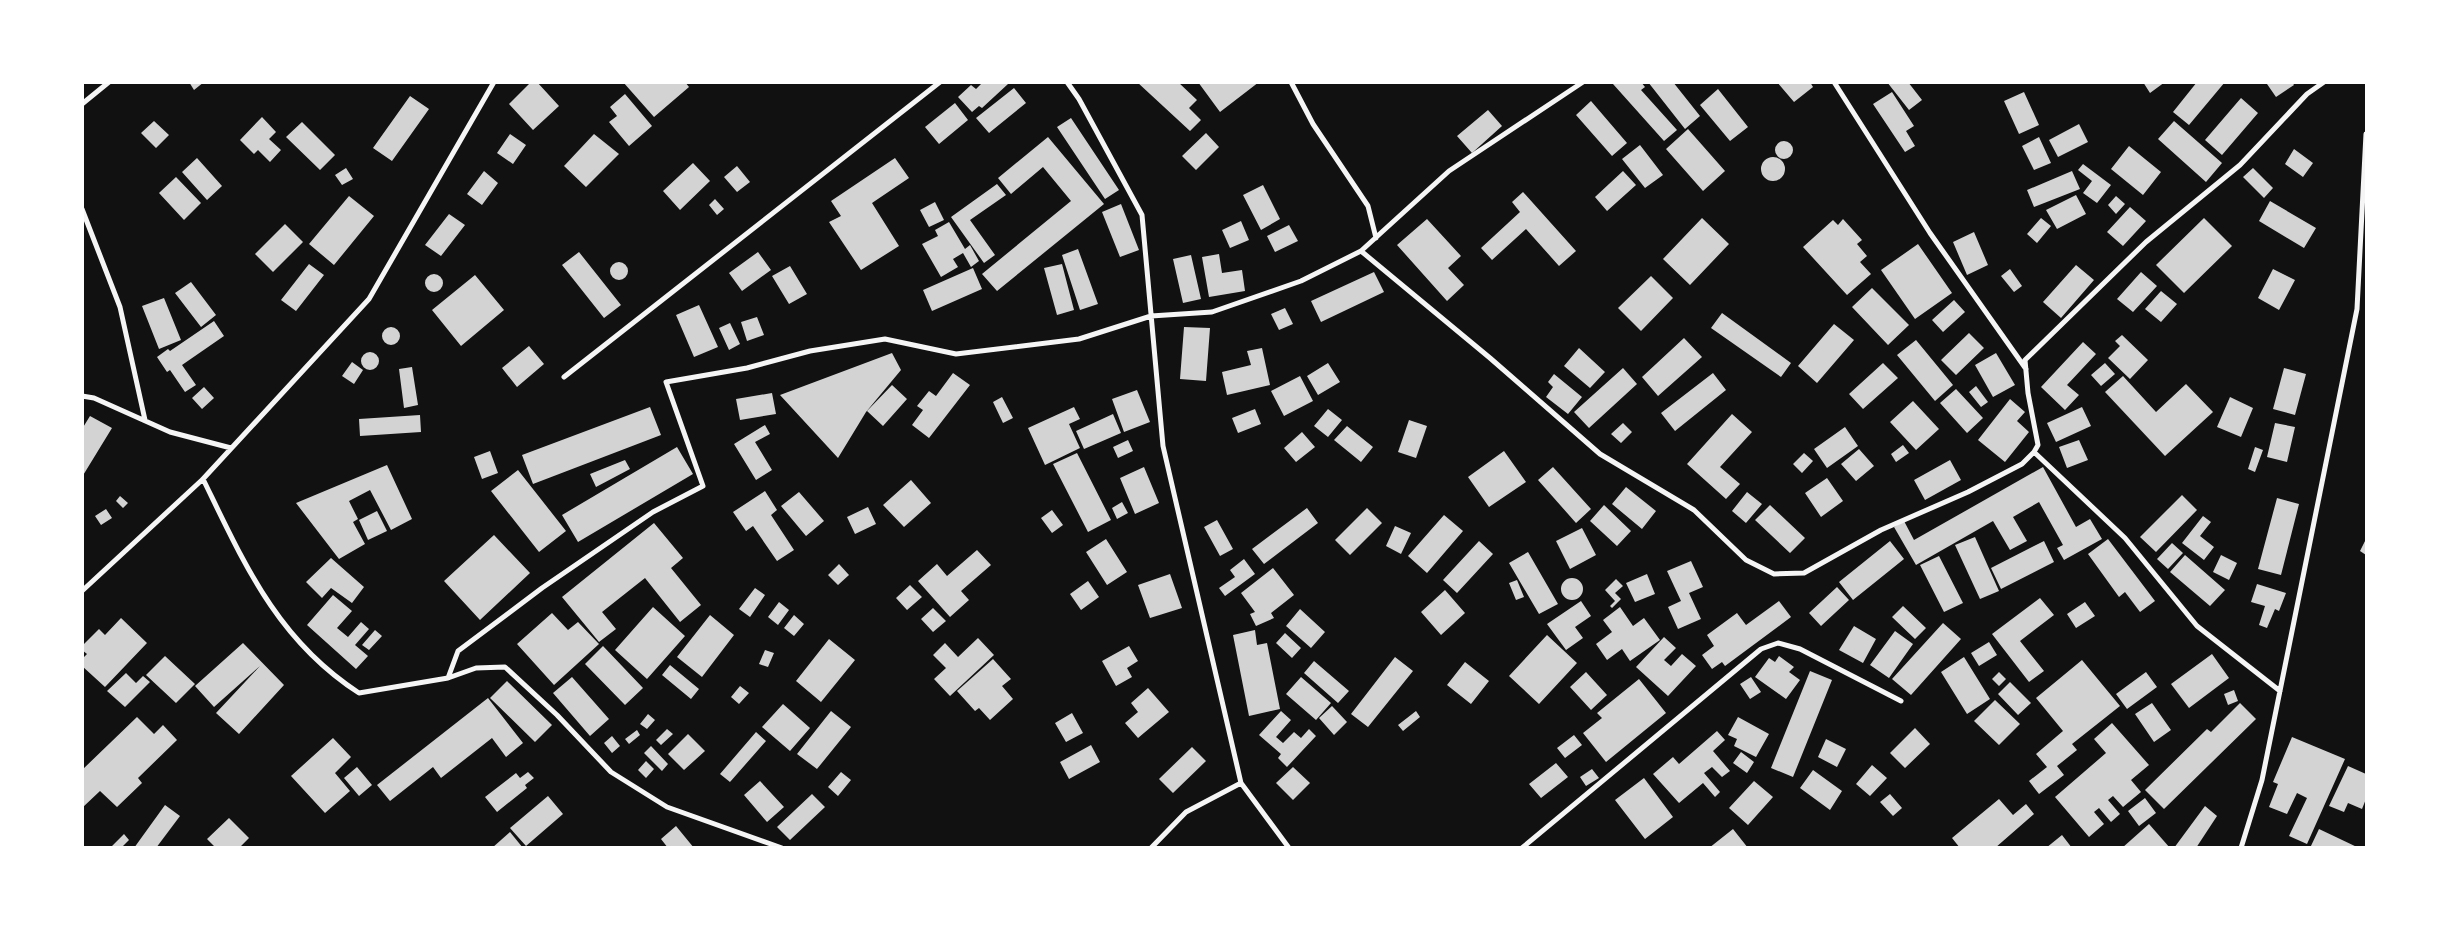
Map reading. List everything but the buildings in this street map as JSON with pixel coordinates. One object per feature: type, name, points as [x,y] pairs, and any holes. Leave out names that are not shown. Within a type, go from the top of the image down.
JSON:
[{"type":"street","points":[[82,104],[109,82]]},
{"type":"street","points":[[82,591],[203,479],[369,299],[494,82]]},
{"type":"street","points":[[564,377],[940,82]]},
{"type":"street","points":[[1068,82],[1142,215],[1163,446],[1241,783],[1289,848]]},
{"type":"street","points":[[1291,82],[1313,124],[1368,206],[1376,238]]},
{"type":"street","points":[[448,678],[458,651],[542,588],[653,512],[704,486],[666,382],[747,368],[810,352],[885,339],[956,354],[1079,339],[1151,316],[1212,312],[1301,281],[1361,251],[1449,170],[1583,82]]},
{"type":"street","points":[[1834,82],[1930,233],[2026,369]]},
{"type":"street","points":[[1361,251],[1490,358],[1600,454],[1694,510],[1746,560],[1774,574],[1804,572],[1890,526],[1976,488],[2022,464],[2034,452],[2038,444],[2026,360],[2146,242],[2240,165],[2307,94],[2324,82]]},
{"type":"street","points":[[2241,848],[2262,780],[2357,309],[2366,134]]},
{"type":"street","points":[[82,209],[120,307],[145,420]]},
{"type":"street","points":[[82,396],[94,398],[170,432],[231,448]]},
{"type":"street","points":[[2034,452],[2125,538],[2197,626],[2280,692]]},
{"type":"street","points":[[203,479],[244,564],[286,628],[332,675],[360,693],[448,678],[476,668],[505,667],[557,715],[610,772],[667,806],[782,848]]},
{"type":"street","points":[[1522,848],[1761,649],[1778,643],[1800,649],[1900,701]]},
{"type":"street","points":[[1151,848],[1186,812],[1241,783]]}]
